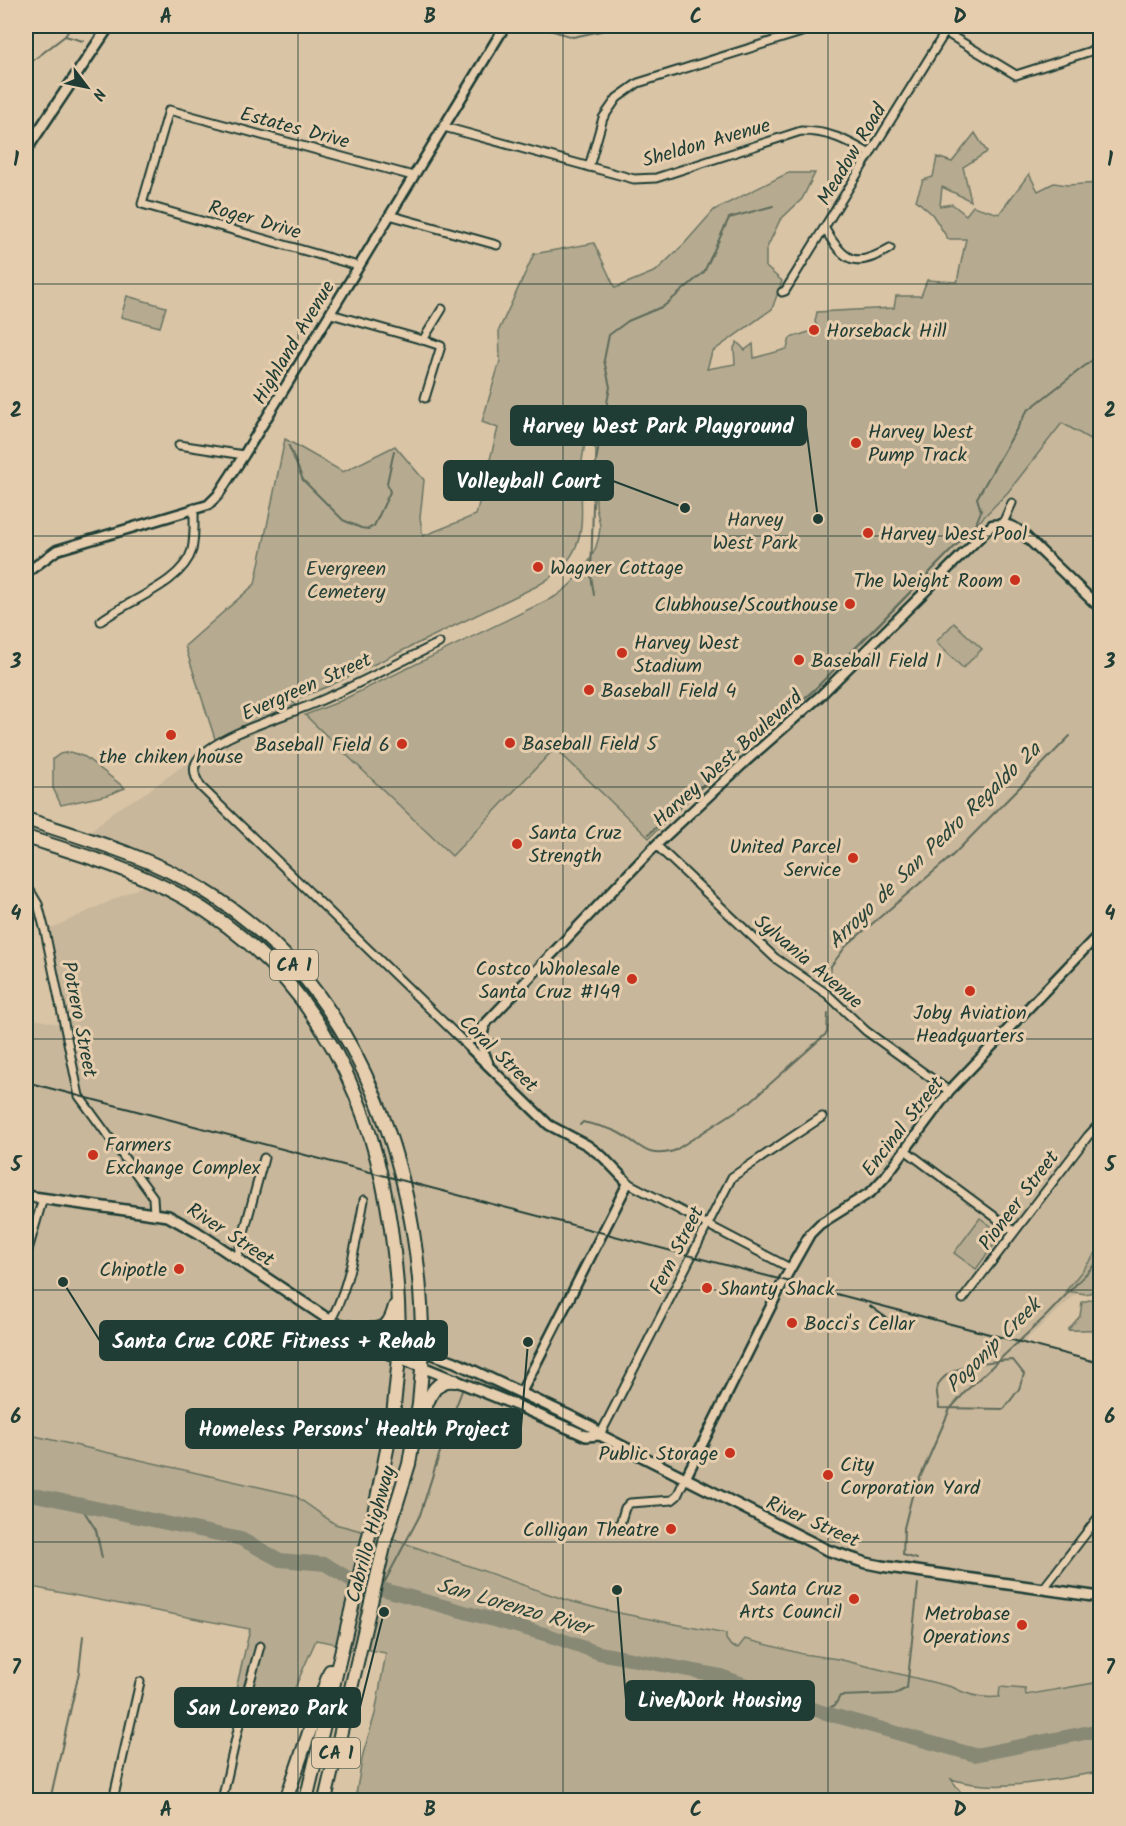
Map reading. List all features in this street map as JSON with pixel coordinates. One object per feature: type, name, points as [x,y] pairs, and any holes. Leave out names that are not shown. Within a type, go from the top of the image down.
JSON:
[{"type":"highway","name":"Cabrillo Highway","points":[[26,819],[142,859],[202,889],[258,930],[283,953],[316,992],[345,1034],[362,1064],[396,1156],[408,1202],[415,1244],[422,1312],[422,1369],[415,1430],[407,1472],[386,1538],[325,1800]]},
{"type":"highway","name":"Cabrillo Highway","points":[[26,837],[122,869],[184,897],[253,947],[299,996],[337,1053],[358,1099],[371,1140],[387,1205],[398,1290],[399,1358],[392,1425],[370,1535],[306,1800]]},
{"type":"highway","points":[[363,1329],[379,1329],[388,1324],[393,1314],[398,1290]]},
{"type":"highway","points":[[415,1430],[435,1388],[445,1381],[455,1381]]},
{"type":"highway","points":[[286,1800],[349,1622]]},
{"type":"highway","points":[[332,1800],[347,1705]]},
{"type":"main road","points":[[26,150],[109,26]]},
{"type":"main road","name":"River Street","points":[[26,1196],[168,1216],[237,1258],[332,1322],[350,1337],[586,1436],[600,1435]]},
{"type":"main road","name":"River Street","points":[[332,1322],[363,1329],[455,1362],[592,1427],[600,1435],[827,1551],[866,1563],[1101,1596]]},
{"type":"street","name":"Highland Avenue","points":[[26,573],[57,550],[208,505],[218,495],[331,314],[505,26]]},
{"type":"street","points":[[589,167],[603,118],[617,98],[638,83],[821,26]]},
{"type":"street","points":[[935,26],[947,28],[1016,75],[1101,49]]},
{"type":"street","name":"Meadow Road","points":[[890,248],[865,261],[852,259],[841,253],[825,229],[947,28]]},
{"type":"street","name":"Estates Drive","points":[[142,204],[169,110],[413,176]]},
{"type":"street","name":"Sheldon Avenue","points":[[444,127],[634,179],[656,178],[801,131],[819,131],[833,135],[870,154]]},
{"type":"street","name":"Roger Drive","points":[[142,204],[358,266]]},
{"type":"street","points":[[389,215],[497,245]]},
{"type":"street","points":[[782,292],[785,291],[825,229]]},
{"type":"street","points":[[423,340],[442,309]]},
{"type":"street","points":[[331,314],[441,346],[425,398]]},
{"type":"street","points":[[179,445],[244,455]]},
{"type":"street","points":[[1012,503],[1003,523],[1012,525],[1020,531],[1101,608]]},
{"type":"street","points":[[101,621],[161,584],[185,564],[194,539],[194,508]]},
{"type":"street","name":"Harvey West Boulevard","points":[[466,1044],[656,845],[828,688],[984,532],[992,525],[1003,523]]},
{"type":"street","name":"Evergreen Street","points":[[195,768],[198,759],[210,749],[238,734],[316,703],[439,643]]},
{"type":"street","name":"Coral Street","points":[[195,768],[195,774],[201,787],[549,1125],[587,1145],[603,1157],[628,1183]]},
{"type":"street","name":"Sylvania Avenue","points":[[656,845],[775,958],[827,994],[866,1031],[949,1091]]},
{"type":"street","name":"Potrero Street","points":[[26,884],[38,904],[45,931],[79,1096],[153,1197],[154,1213]]},
{"type":"street","name":"Encinal Street","points":[[685,1479],[790,1268],[810,1234],[820,1224],[871,1192],[949,1091],[1101,933]]},
{"type":"street","points":[[488,1021],[480,1043],[490,1067]]},
{"type":"street","name":"Fern Street","points":[[600,1435],[732,1177],[822,1117]]},
{"type":"street","name":"Pioneer Street","points":[[963,1299],[1091,1131],[1101,1123]]},
{"type":"street","points":[[905,1150],[1014,1231]]},
{"type":"street","points":[[237,1258],[264,1158]]},
{"type":"street","points":[[521,1393],[628,1183],[790,1268]]},
{"type":"street","points":[[26,1257],[43,1198]]},
{"type":"street","points":[[332,1322],[338,1309],[357,1237],[364,1200]]},
{"type":"street","points":[[620,1524],[625,1508],[630,1503],[672,1500],[677,1496],[685,1479]]},
{"type":"street","points":[[1043,1589],[1101,1515]]},
{"type":"street","points":[[222,1800],[260,1646]]},
{"type":"street","points":[[113,1800],[140,1682]]},
{"type":"shaded area","points":[[1062,422],[1100,445],[1100,1275],[1022,1343],[1100,1364],[1100,1682],[1026,1695],[1025,1689],[1000,1687],[999,1697],[981,1697],[904,1675],[745,1639],[738,1648],[731,1646],[726,1639],[726,1634],[650,1621],[578,1604],[395,1540],[335,1524],[294,1495],[26,1434],[26,1017],[62,1025],[41,933],[162,877],[123,860],[77,845],[111,813],[145,793],[221,739],[300,709],[452,855],[555,747],[658,846],[881,624]]},
{"type":"green space","name":"Harvey West Park","points":[[975,133],[987,152],[963,167],[971,201],[942,187],[940,206],[952,204],[966,215],[973,206],[999,214],[1029,174],[1038,191],[1054,183],[1067,185],[1100,183],[1100,445],[1062,423],[1008,492],[880,624],[819,685],[718,772],[649,838],[555,748],[452,856],[305,715],[336,703],[556,596],[572,583],[591,558],[600,528],[596,505],[596,449],[586,441],[582,462],[579,538],[572,555],[559,571],[537,586],[329,686],[292,701],[300,709],[216,742],[185,646],[255,584],[285,439],[343,472],[395,446],[424,480],[420,518],[423,536],[476,515],[498,428],[482,422],[500,361],[499,330],[534,254],[594,243],[615,288],[656,271],[714,210],[788,173],[815,173],[802,199],[780,220],[766,250],[766,267],[782,281],[772,309],[712,352],[707,369],[735,364],[734,348],[737,342],[745,350],[753,344],[754,358],[787,349],[790,338],[812,331],[814,337],[820,331],[815,322],[817,312],[894,308],[896,296],[921,296],[927,280],[957,282],[966,239],[948,239],[932,214],[916,200],[923,180],[933,177],[937,157],[952,162]]},
{"type":"green space","points":[[127,296],[166,307],[160,327],[121,317]]},
{"type":"green space","points":[[954,623],[982,649],[963,668],[936,642]]},
{"type":"green space","points":[[70,752],[85,757],[125,788],[108,795],[61,805],[53,788],[53,759],[60,754]]},
{"type":"green space","points":[[980,1218],[1002,1234],[976,1269],[954,1253]]},
{"type":"green space","points":[[1100,1248],[1100,1290],[1086,1294],[1066,1291]]},
{"type":"green space","points":[[1100,1297],[1100,1331],[1068,1330],[1080,1316],[1082,1302]]},
{"type":"green space","points":[[26,1434],[294,1495],[335,1524],[395,1540],[566,1600],[604,1610],[726,1634],[726,1639],[731,1646],[738,1648],[745,1639],[952,1687],[981,1697],[999,1697],[1000,1687],[1025,1689],[1026,1695],[1100,1682],[1100,1772],[1006,1785],[969,1783],[951,1779],[965,1798],[985,1800],[355,1800],[363,1754],[375,1714],[386,1653],[316,1640],[289,1701],[233,1702],[250,1629],[26,1586]]},
{"type":"waterway","points":[[65,36],[72,26]]},
{"type":"waterway","points":[[537,26],[573,37],[624,26]]},
{"type":"waterway","points":[[26,61],[31,62],[65,36],[83,41]]},
{"type":"waterway","points":[[594,595],[591,576],[593,506],[596,461],[610,387],[604,360],[609,335],[628,321],[664,306],[704,272],[729,218],[773,206]]},
{"type":"waterway","points":[[649,834],[761,732],[810,694],[975,526],[981,511],[977,498],[1027,411],[1100,354]]},
{"type":"waterway","points":[[289,446],[303,480],[343,520],[368,529],[374,526],[390,492],[387,483],[394,451]]},
{"type":"waterway","name":"Arroyo de San Pedro Regaldo 2a","points":[[830,981],[831,966],[847,945],[951,857],[1070,736]]},
{"type":"waterway","name":"Arroyo de San Pedro Regaldo 2a","points":[[580,1125],[583,1122],[610,1129],[650,1152],[674,1151],[750,1102],[827,1033],[828,1014]]},
{"type":"waterway","name":"Pogonip Creek","points":[[917,1559],[903,1555],[904,1528],[912,1496],[950,1409],[968,1389],[1047,1315],[1100,1259]]},
{"type":"waterway","name":"Pogonip Creek","points":[[1013,1360],[1024,1374],[1019,1389],[1004,1409],[939,1408],[937,1389],[948,1374],[969,1366],[1013,1360]]},
{"type":"waterway","points":[[381,1589],[420,1515],[463,1388]]},
{"type":"waterway","name":"San Lorenzo River","points":[[26,1493],[241,1539],[280,1560],[325,1564],[353,1581],[548,1635],[599,1653],[721,1676],[822,1712],[975,1755],[1100,1730]]},
{"type":"waterway","points":[[80,1505],[96,1530],[102,1558]]},
{"type":"waterway","name":"Pogonip Creek","points":[[822,1712],[835,1705],[840,1696],[895,1694],[907,1688],[918,1584]]},
{"type":"waterway","points":[[50,1800],[79,1672],[83,1636]]},
{"type":"railway","points":[[26,1082],[1100,1363]]},
{"type":"railway","points":[[870,1306],[888,1319]]},
{"type":"place","name":"Horseback Hill","points":[[814,330]]},
{"type":"place","name":"Harvey West Pump Track","points":[[856,443]]},
{"type":"place","name":"Volleyball Court","points":[[685,508]]},
{"type":"place","name":"Harvey West Park Playground","points":[[818,519]]},
{"type":"place","name":"Harvey West Pool","points":[[868,533]]},
{"type":"place","name":"Wagner Cottage","points":[[538,567]]},
{"type":"place","name":"The Weight Room","points":[[1015,580]]},
{"type":"place","name":"Clubhouse/Scouthouse","points":[[850,604]]},
{"type":"place","name":"Harvey West Stadium","points":[[622,653]]},
{"type":"place","name":"Baseball Field 1","points":[[799,660]]},
{"type":"place","name":"Baseball Field 4","points":[[589,690]]},
{"type":"place","name":"the chiken house","points":[[171,735]]},
{"type":"place","name":"Baseball Field 5","points":[[510,743]]},
{"type":"place","name":"Baseball Field 6","points":[[402,744]]},
{"type":"place","name":"Santa Cruz Strength","points":[[517,844]]},
{"type":"place","name":"United Parcel Service","points":[[853,858]]},
{"type":"place","name":"Costco Wholesale Santa Cruz #149","points":[[632,979]]},
{"type":"place","name":"Joby Aviation Headquarters","points":[[970,991]]},
{"type":"place","name":"Farmers Exchange Complex","points":[[93,1155]]},
{"type":"place","name":"Chipotle","points":[[179,1269]]},
{"type":"place","name":"Santa Cruz CORE Fitness + Rehab","points":[[63,1282]]},
{"type":"place","name":"Shanty Shack","points":[[707,1288]]},
{"type":"place","name":"Bocci's Cellar","points":[[792,1323]]},
{"type":"place","name":"Homeless Persons' Health Project","points":[[528,1342]]},
{"type":"place","name":"Public Storage","points":[[730,1453]]},
{"type":"place","name":"City Corporation Yard","points":[[828,1475]]},
{"type":"place","name":"Colligan Theatre","points":[[671,1529]]},
{"type":"place","name":"Live/Work Housing","points":[[617,1590]]},
{"type":"place","name":"Santa Cruz Arts Council","points":[[854,1599]]},
{"type":"place","name":"San Lorenzo Park","points":[[384,1612]]},
{"type":"place","name":"Metrobase Operations","points":[[1022,1625]]},
{"type":"park label","name":"Evergreen Cemetery","points":[[346,580]]}]
